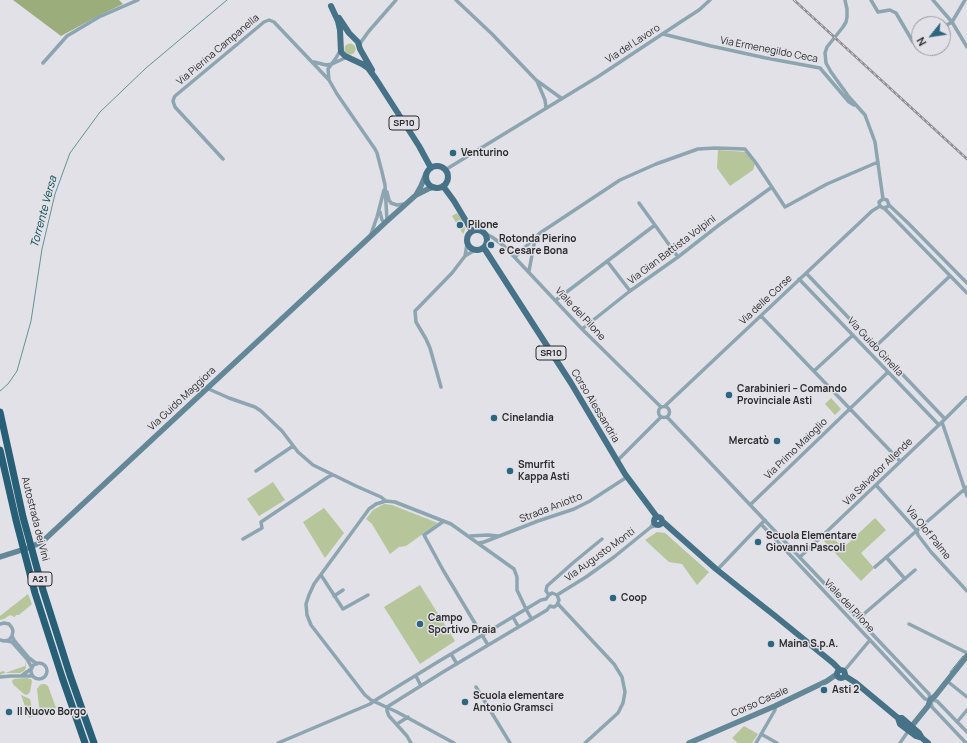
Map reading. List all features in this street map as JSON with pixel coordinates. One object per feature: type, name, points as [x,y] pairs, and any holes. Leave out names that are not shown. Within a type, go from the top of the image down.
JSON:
[{"type":"highway","name":"Autostrada dei Vini","points":[[0,412],[23,517],[42,590],[94,743]]},
{"type":"highway","name":"Autostrada dei Vini","points":[[0,450],[16,520],[35,592],[85,743]]},
{"type":"main road","name":"SP10","points":[[327,0],[349,33],[356,40],[376,79]]},
{"type":"main road","name":"SP10","points":[[331,6],[338,21],[343,55],[368,68],[419,146],[431,168]]},
{"type":"main road","points":[[341,46],[348,38],[356,40]]},
{"type":"main road","points":[[347,58],[354,58],[359,54],[360,47]]},
{"type":"main road","points":[[437,166],[445,170],[447,180],[443,186],[434,187],[428,184],[426,181],[426,174],[431,168],[437,166]]},
{"type":"main road","points":[[443,186],[472,231]]},
{"type":"main road","points":[[481,230],[486,234],[487,240],[484,248],[475,250],[467,244],[469,232],[481,230]]},
{"type":"main road","name":"Corso Alessandria","points":[[484,248],[571,383],[616,461],[656,521]]},
{"type":"main road","points":[[656,521],[668,527],[717,570],[833,663],[841,673],[856,683],[898,718],[900,724],[910,729],[916,736],[922,738],[928,743]]},
{"type":"street","points":[[43,63],[67,36],[99,17],[138,0]]},
{"type":"street","points":[[360,47],[361,42],[369,31],[396,0]]},
{"type":"street","points":[[456,0],[492,34],[536,80],[562,98]]},
{"type":"street","name":"Via del Lavoro","points":[[445,170],[599,76],[699,10],[710,0]]},
{"type":"street","points":[[845,0],[847,17],[843,27],[830,42],[825,53],[828,67],[849,97],[865,115],[875,142],[883,199],[880,202],[880,206],[884,208],[967,293]]},
{"type":"street","points":[[871,0],[878,12],[890,10],[896,13],[911,39]]},
{"type":"street","points":[[933,0],[952,22],[967,47]]},
{"type":"street","points":[[952,22],[965,0]]},
{"type":"street","name":"Via Pierina Campanella","points":[[224,159],[175,106],[173,101],[175,96],[267,20],[272,20],[329,80]]},
{"type":"street","name":"Via Ermenegildo Ceca","points":[[663,34],[766,58],[820,68],[849,102],[857,106]]},
{"type":"street","points":[[329,80],[328,69],[337,56],[341,46]]},
{"type":"street","points":[[313,62],[326,65],[347,58]]},
{"type":"street","name":"Via Guido Maggiora","points":[[329,80],[374,149],[381,166],[384,185],[386,222]]},
{"type":"street","points":[[536,80],[545,100],[546,108]]},
{"type":"street","points":[[515,257],[540,234],[620,180],[656,164],[698,149],[745,149],[786,207],[827,184],[878,162]]},
{"type":"street","name":"Via Guido Maggiora","points":[[416,195],[426,174]]},
{"type":"street","name":"Via Guido Maggiora","points":[[384,185],[389,200],[392,203],[397,205],[406,204]]},
{"type":"street","name":"Via Guido Maggiora","points":[[368,239],[374,227],[384,185]]},
{"type":"street","name":"Via Guido Maggiora","points":[[0,557],[42,542],[386,222],[416,195],[434,187]]},
{"type":"street","name":"Via Gian Battista Volpini","points":[[582,329],[630,291],[772,187]]},
{"type":"street","points":[[883,199],[887,200],[889,205],[967,283]]},
{"type":"street","points":[[639,203],[678,257]]},
{"type":"street","points":[[884,208],[889,205]]},
{"type":"street","name":"Via Guido Maggiora","points":[[380,206],[380,214],[383,221],[386,222]]},
{"type":"street","name":"Via delle Corse","points":[[663,407],[872,211],[880,206]]},
{"type":"street","points":[[556,300],[655,225]]},
{"type":"street","name":"Viale del Pilone","points":[[486,234],[504,246],[582,329],[663,407]]},
{"type":"street","points":[[529,271],[535,238]]},
{"type":"street","points":[[465,256],[467,244]]},
{"type":"street","points":[[441,387],[430,348],[416,322],[415,311],[452,274],[465,256],[475,250]]},
{"type":"street","points":[[930,255],[935,250]]},
{"type":"street","points":[[607,261],[630,291]]},
{"type":"street","name":"Via Guido Ginella","points":[[806,273],[876,346],[942,422]]},
{"type":"street","name":"Via Guido Ginella","points":[[876,346],[950,276]]},
{"type":"street","points":[[957,283],[962,278]]},
{"type":"street","name":"Via Guido Ginella","points":[[800,279],[888,372],[942,422]]},
{"type":"street","points":[[761,316],[900,461]]},
{"type":"street","points":[[814,371],[853,335]]},
{"type":"street","name":"Via Primo Maioglio","points":[[750,505],[888,372]]},
{"type":"street","points":[[207,388],[229,398],[255,407],[282,430],[298,452],[313,465],[381,497],[386,501]]},
{"type":"street","name":"Via Salvador Allende","points":[[800,557],[967,397]]},
{"type":"street","points":[[616,461],[661,417],[667,417],[670,414],[670,410],[663,407],[658,412],[661,417]]},
{"type":"street","name":"Viale del Pilone","points":[[667,417],[929,694],[932,707],[966,743]]},
{"type":"street","points":[[942,422],[966,488],[967,496]]},
{"type":"street","points":[[256,471],[293,446]]},
{"type":"street","points":[[243,540],[262,528],[261,522],[328,477],[334,475]]},
{"type":"street","name":"Strada Aniotto","points":[[479,543],[574,509],[590,501],[627,477]]},
{"type":"street","name":"Via Olof Palme","points":[[876,485],[917,531],[918,536],[967,591]]},
{"type":"street","points":[[875,567],[966,488]]},
{"type":"street","points":[[454,743],[368,698],[311,625],[307,615],[306,604],[314,584],[369,509],[376,504],[386,501],[395,502],[451,524],[514,569],[517,577],[517,590],[531,618]]},
{"type":"street","points":[[717,570],[765,520]]},
{"type":"street","points":[[444,521],[424,535],[488,645]]},
{"type":"street","name":"Via Augusto Monti","points":[[557,595],[586,578],[614,557],[656,521]]},
{"type":"street","name":"Viale del Pilone","points":[[761,524],[925,699],[936,701],[967,732]]},
{"type":"street","name":"Strada Aniotto","points":[[469,536],[499,536]]},
{"type":"street","name":"Via Augusto Monti","points":[[547,597],[547,586],[602,539]]},
{"type":"street","points":[[886,557],[905,579]]},
{"type":"street","points":[[858,619],[915,570]]},
{"type":"street","points":[[321,575],[342,609],[368,595]]},
{"type":"street","points":[[334,596],[343,590]]},
{"type":"street","points":[[278,743],[365,707],[547,597],[554,594],[557,595],[559,598],[558,604]]},
{"type":"street","points":[[547,597],[547,603],[550,606]]},
{"type":"street","points":[[387,707],[531,618],[547,610],[550,606],[555,606],[558,604]]},
{"type":"street","points":[[558,604],[614,664],[622,678],[625,692],[623,703],[618,713],[585,743]]},
{"type":"street","points":[[513,617],[518,626]]},
{"type":"street","points":[[0,624],[6,623],[11,626],[13,631],[12,636],[6,641]]},
{"type":"street","points":[[909,624],[967,653]]},
{"type":"street","points":[[0,677],[33,676],[36,679],[40,679],[47,674],[45,666],[43,664],[37,664],[29,658],[12,636]]},
{"type":"street","points":[[0,640],[12,642],[27,659],[32,669],[33,676]]},
{"type":"street","points":[[841,673],[870,640]]},
{"type":"street","points":[[452,654],[457,664]]},
{"type":"street","points":[[900,743],[928,706],[930,700],[935,696],[967,656]]},
{"type":"street","points":[[22,676],[37,664]]},
{"type":"street","name":"Corso Casale","points":[[689,743],[775,706],[841,673]]},
{"type":"street","points":[[416,676],[422,686]]},
{"type":"street","points":[[947,681],[967,697]]},
{"type":"street","points":[[476,687],[510,743]]},
{"type":"street","points":[[756,743],[775,710],[775,706]]},
{"type":"street","points":[[387,707],[386,711],[389,716],[407,736],[411,743]]},
{"type":"street","points":[[957,722],[967,710]]},
{"type":"street","points":[[397,724],[408,718]]},
{"type":"street","points":[[761,734],[777,743]]},
{"type":"green space","points":[[13,0],[119,0],[123,4],[61,36]]},
{"type":"green space","points":[[350,43],[354,45],[356,49],[354,53],[350,55],[346,53],[344,49],[346,45]]},
{"type":"green space","points":[[718,150],[746,152],[755,164],[753,170],[730,186],[717,168]]},
{"type":"green space","points":[[457,213],[464,223],[465,230],[463,234],[452,216]]},
{"type":"green space","points":[[831,398],[841,409],[835,415],[825,404]]},
{"type":"green space","points":[[273,482],[285,500],[259,516],[247,499]]},
{"type":"green space","points":[[384,504],[392,505],[438,523],[406,546],[399,547],[390,554],[372,524],[366,519],[373,510]]},
{"type":"green space","points":[[324,508],[344,533],[325,558],[303,522]]},
{"type":"green space","points":[[875,518],[886,530],[861,553],[874,568],[861,581],[824,541],[831,535],[843,548]]},
{"type":"green space","points":[[657,532],[665,533],[709,572],[697,585],[682,564],[669,562],[645,540]]},
{"type":"green space","name":"Campo Sportivo Praia","points":[[420,585],[455,641],[420,664],[384,607]]},
{"type":"green space","points":[[28,594],[32,604],[15,617],[10,615],[0,620],[0,616]]},
{"type":"green space","points":[[25,661],[26,668],[24,671],[20,673],[5,673],[25,666]]},
{"type":"green space","points":[[4,671],[5,673],[0,675],[0,672]]},
{"type":"green space","points":[[14,679],[31,679],[32,681],[30,692],[27,695],[16,687],[12,681]]},
{"type":"green space","points":[[42,684],[48,686],[56,708],[42,713],[39,706],[37,689]]},
{"type":"green space","points":[[21,695],[30,699],[34,716],[29,718]]},
{"type":"green space","points":[[744,726],[758,734],[752,743],[738,743],[732,738]]},
{"type":"waterway","name":"Torrente Versa","points":[[0,391],[8,384],[17,371],[31,321],[42,249],[55,194],[70,153],[100,112],[146,68],[227,0]]},
{"type":"waterway","points":[[950,672],[963,656]]},
{"type":"railway","points":[[794,0],[967,159]]},
{"type":"place","name":"Venturino","points":[[453,153]]},
{"type":"place","name":"Pilone","points":[[460,225]]},
{"type":"place","name":"Rotonda Pierino e Cesare Bona","points":[[491,245]]},
{"type":"place","name":"Carabinieri – Comando Provinciale Asti","points":[[729,395]]},
{"type":"place","name":"Cinelandia","points":[[494,418]]},
{"type":"place","name":"Mercatò","points":[[777,441]]},
{"type":"place","name":"Smurfit Kappa Asti","points":[[510,471]]},
{"type":"place","name":"Scuola Elementare Giovanni Pascoli","points":[[758,542]]},
{"type":"place","name":"Coop","points":[[613,598]]},
{"type":"place","name":"Campo Sportivo Praia","points":[[420,624]]},
{"type":"place","name":"Maina S.p.A.","points":[[771,644]]},
{"type":"place","name":"Asti 2","points":[[824,690]]},
{"type":"place","name":"Scuola elementare Antonio Gramsci","points":[[465,702]]},
{"type":"place","name":"Il Nuovo Borgo","points":[[9,712]]}]
